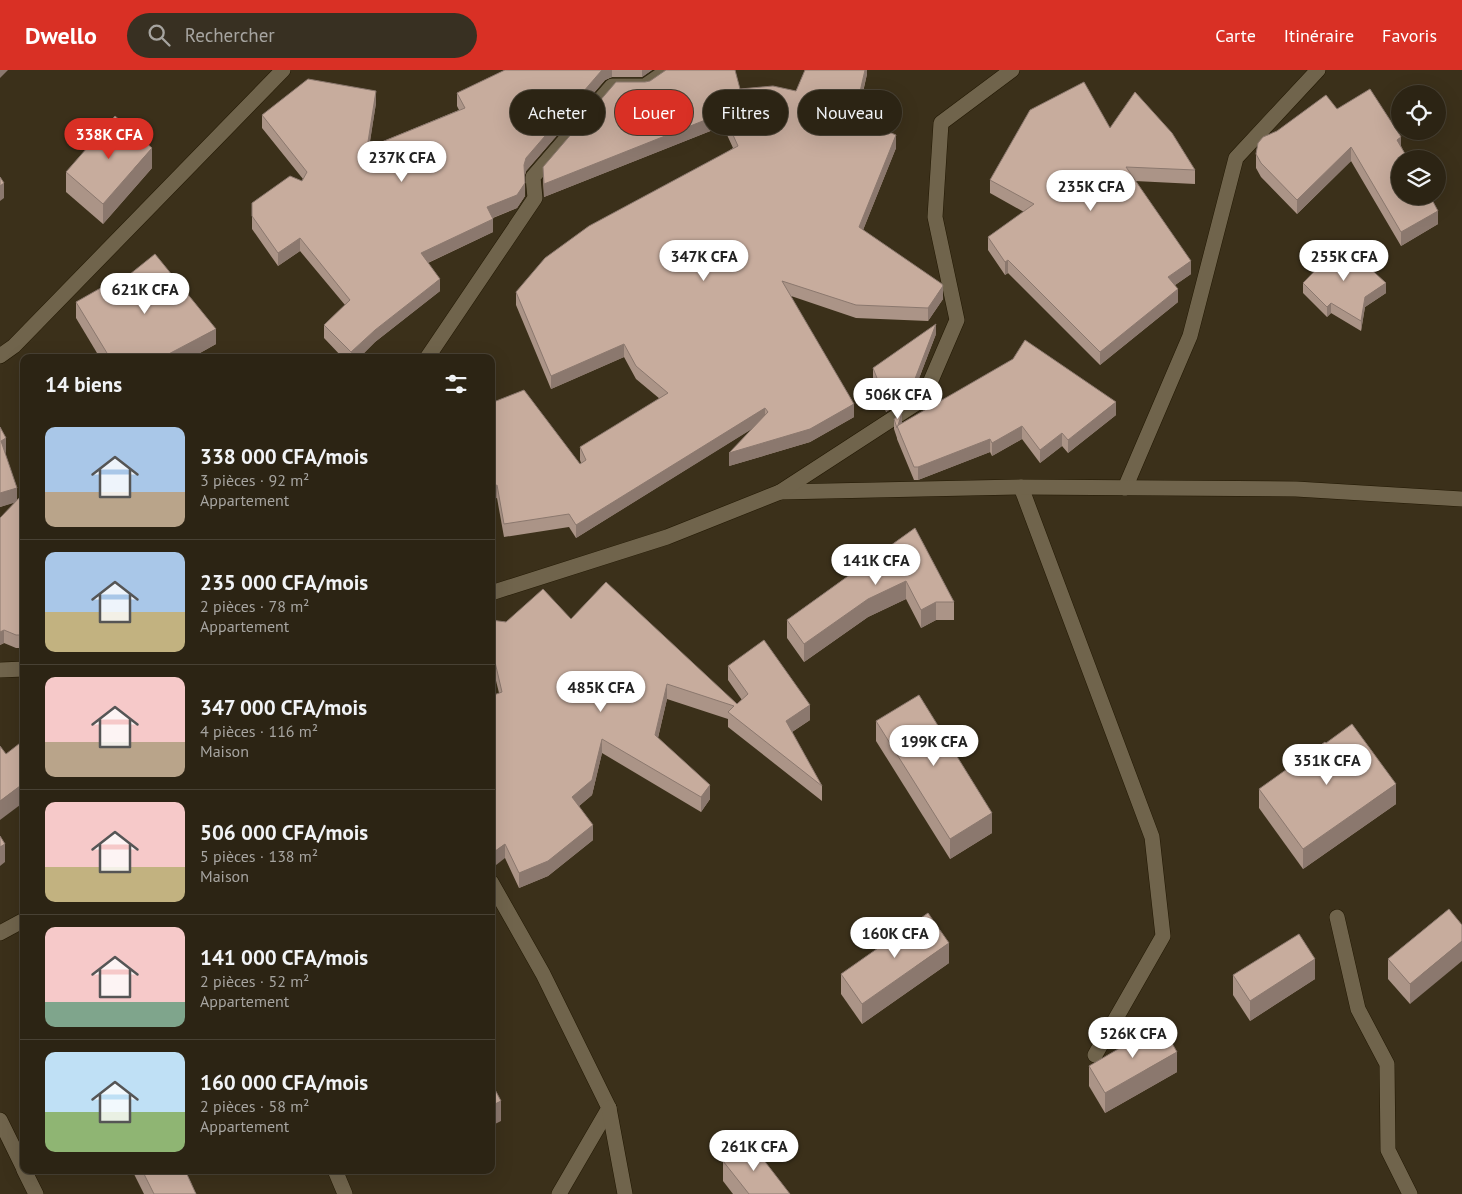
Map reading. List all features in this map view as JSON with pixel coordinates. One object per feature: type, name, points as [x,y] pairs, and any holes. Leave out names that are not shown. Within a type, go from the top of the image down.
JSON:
[{"type":"street","points":[[0,356],[14,346],[283,70]]},
{"type":"street","points":[[430,354],[535,198],[533,177],[612,86],[645,86],[668,70]]},
{"type":"street","points":[[495,592],[667,537],[780,492],[923,399],[957,320],[935,217],[941,124],[1012,70]]},
{"type":"street","points":[[1125,488],[1190,336],[1236,158],[1318,70]]},
{"type":"street","points":[[780,492],[1021,487],[1296,489],[1462,499]]},
{"type":"street","points":[[1021,487],[1152,837],[1163,936],[1095,1055]]},
{"type":"street","points":[[0,670],[20,669]]},
{"type":"street","points":[[495,889],[544,974],[609,1108],[625,1194]]},
{"type":"street","points":[[1338,917],[1358,1009],[1387,1064],[1388,1150],[1410,1194]]},
{"type":"street","points":[[0,933],[20,922]]},
{"type":"street","points":[[559,1194],[609,1108]]},
{"type":"street","points":[[0,1120],[20,1161]]},
{"type":"street","points":[[26,1174],[36,1194]]},
{"type":"street","points":[[337,1174],[345,1194]]},
{"type":"building","points":[[505,70],[602,70],[585,90],[510,90],[510,135],[546,135],[526,158],[524,165],[525,183],[517,195],[487,207],[493,219],[421,253],[440,279],[375,330],[351,352],[324,325],[350,300],[300,238],[278,253],[252,216],[252,203],[290,176],[302,181],[307,172],[262,115],[308,79],[376,91],[367,148],[465,108],[457,93]]},
{"type":"building","points":[[666,70],[735,70],[740,89],[773,86],[796,91],[805,70],[865,70],[860,90],[798,90],[798,135],[896,135],[859,227],[943,286],[928,308],[856,305],[782,281],[854,404],[810,429],[729,453],[768,412],[765,408],[576,525],[569,514],[504,524],[497,485],[495,486],[495,401],[524,390],[580,464],[586,460],[580,447],[668,393],[636,366],[624,344],[551,376],[516,292],[545,258],[589,226],[738,146],[733,135],[788,135],[788,90],[703,90],[703,121],[693,125],[693,90],[615,90],[615,135],[668,135],[544,184],[543,167],[570,135],[605,135],[605,95],[616,82],[650,81]]},
{"type":"building","points":[[1084,82],[1110,128],[1135,92],[1172,133],[1195,170],[1126,167],[1191,261],[1168,277],[1178,289],[1100,352],[1008,260],[1005,262],[988,237],[1034,204],[990,180],[1030,110]]},
{"type":"building","points":[[1370,89],[1391,122],[1391,140],[1397,140],[1403,150],[1391,150],[1391,205],[1435,205],[1438,211],[1401,232],[1351,147],[1297,200],[1261,163],[1256,154],[1258,143],[1263,137],[1277,131],[1326,95],[1337,109]]},
{"type":"building","points":[[115,116],[152,148],[103,204],[66,172]]},
{"type":"building","points":[[0,177],[4,183],[0,186]]},
{"type":"building","points":[[1342,243],[1386,283],[1365,297],[1361,321],[1331,303],[1327,307],[1303,283]]},
{"type":"building","points":[[155,254],[216,329],[169,354],[108,354],[76,302],[106,285],[109,291]]},
{"type":"building","points":[[936,324],[913,384],[886,401],[873,368]]},
{"type":"building","points":[[1025,340],[1116,402],[1068,440],[1062,433],[1040,450],[1022,426],[992,443],[990,439],[914,467],[897,426],[1013,359]]},
{"type":"building","points":[[902,413],[897,428],[894,419]]},
{"type":"building","points":[[0,427],[6,438],[1,441],[17,488],[0,493]]},
{"type":"building","points":[[20,497],[20,635],[4,630],[0,632],[0,518]]},
{"type":"building","points":[[915,528],[954,602],[936,602],[921,610],[906,581],[868,599],[804,644],[787,620]]},
{"type":"building","points":[[606,582],[737,704],[748,694],[728,666],[764,640],[810,705],[786,721],[822,786],[728,712],[734,706],[667,684],[655,735],[710,785],[701,797],[602,739],[592,780],[572,797],[593,825],[548,861],[519,873],[505,844],[495,851],[495,695],[502,692],[495,662],[495,621],[506,622],[543,589],[571,619]]},
{"type":"building","points":[[919,695],[992,813],[950,839],[876,721]]},
{"type":"building","points":[[1352,724],[1396,784],[1303,849],[1259,789]]},
{"type":"building","points":[[20,743],[20,786],[0,801],[0,746],[6,754]]},
{"type":"building","points":[[0,836],[5,844],[0,847]]},
{"type":"building","points":[[1449,909],[1462,925],[1462,941],[1410,984],[1388,959]]},
{"type":"building","points":[[928,913],[949,943],[862,1004],[841,974]]},
{"type":"building","points":[[1299,934],[1315,959],[1250,1001],[1233,975]]},
{"type":"building","points":[[1161,1024],[1177,1052],[1105,1093],[1089,1066]]},
{"type":"building","points":[[495,1090],[501,1101],[495,1104]]},
{"type":"building","points":[[749,1141],[790,1194],[749,1194],[723,1161]]},
{"type":"building","points":[[144,1174],[187,1174],[196,1194],[154,1194]]}]
